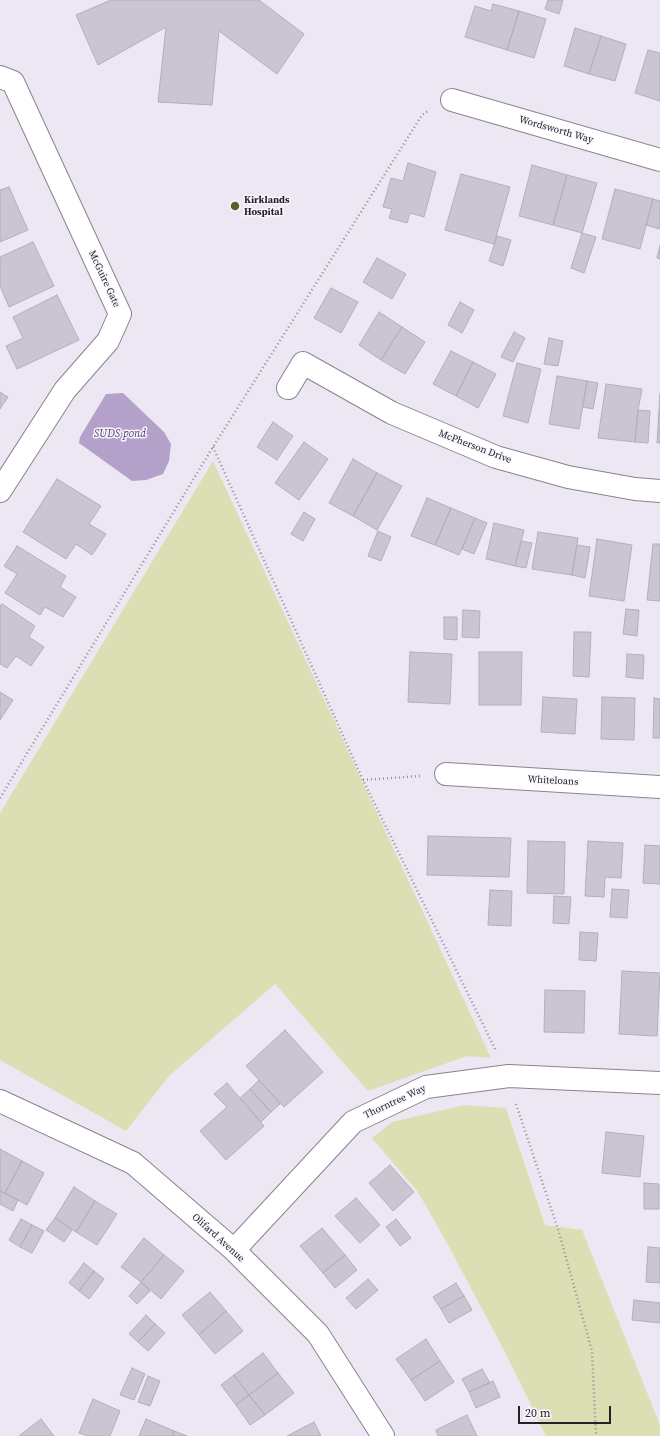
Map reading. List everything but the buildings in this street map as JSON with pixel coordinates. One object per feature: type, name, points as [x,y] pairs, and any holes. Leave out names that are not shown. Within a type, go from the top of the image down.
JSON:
[{"type":"street","name":"McGuire Gate","points":[[0,77],[12,82],[120,314],[108,341],[65,390],[0,491]]},
{"type":"street","name":"Wordsworth Way","points":[[452,100],[660,160]]},
{"type":"street","name":"McPherson Drive","points":[[288,388],[303,363],[392,413],[496,457],[568,477],[635,489],[660,491]]},
{"type":"street","name":"Whiteloans","points":[[446,774],[660,787]]},
{"type":"street","name":"Thorntree Way","points":[[234,1250],[353,1122],[426,1087],[509,1076],[660,1083]]},
{"type":"street","name":"Olifard Avenue","points":[[0,1101],[133,1164],[234,1250],[318,1334],[383,1436]]},
{"type":"path","points":[[0,798],[213,447],[422,115],[452,100]]},
{"type":"path","points":[[213,447],[363,780],[509,1076],[516,1107],[558,1229],[592,1351],[596,1436]]},
{"type":"path","points":[[363,780],[446,774]]},
{"type":"green space","points":[[213,461],[491,1058],[467,1056],[368,1091],[275,984],[169,1076],[126,1131],[0,1060],[0,813]]},
{"type":"green space","points":[[464,1105],[506,1108],[545,1225],[582,1230],[660,1425],[660,1436],[546,1436],[506,1354],[418,1192],[372,1138],[392,1122]]},
{"type":"water","name":"SUDS pond","points":[[123,393],[164,432],[171,444],[169,461],[163,474],[146,480],[132,481],[79,443],[80,437],[106,394]]},
{"type":"place","name":"Kirklands Hospital","points":[[235,206]]}]
